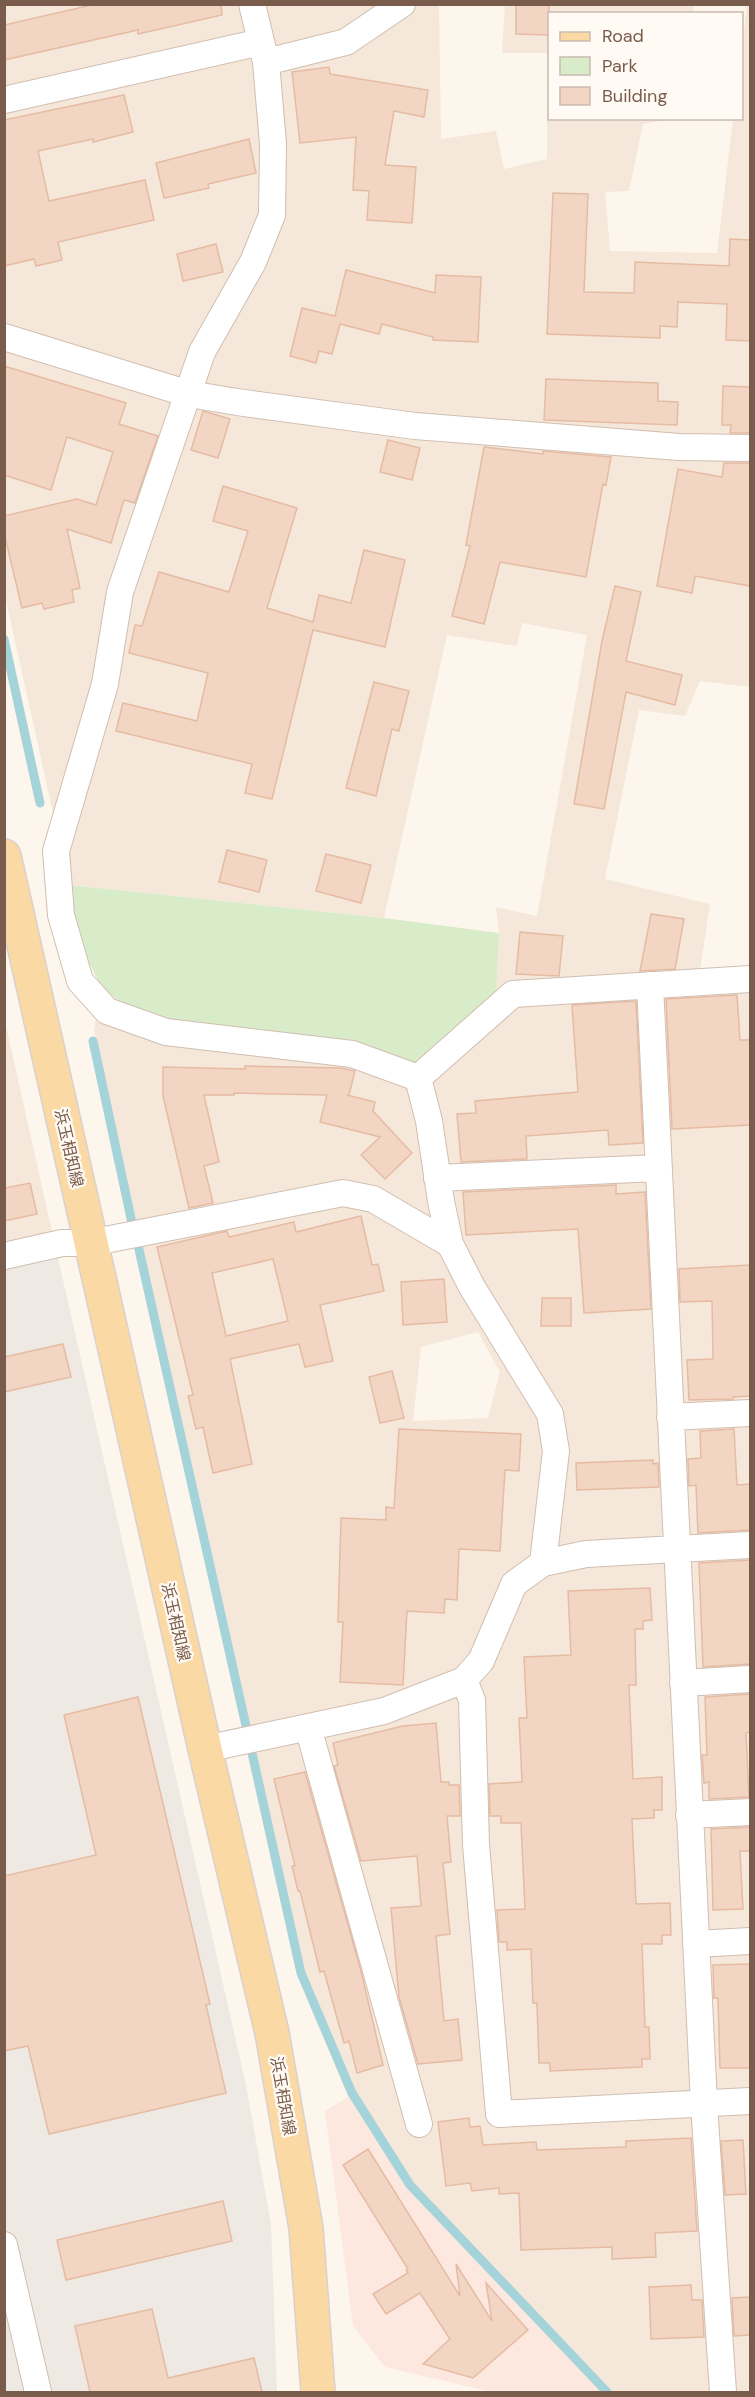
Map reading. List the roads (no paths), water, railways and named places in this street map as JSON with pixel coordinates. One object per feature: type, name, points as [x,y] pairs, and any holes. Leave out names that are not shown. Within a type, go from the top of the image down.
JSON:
[{"type":"main road","name":"浜玉相知線","points":[[4,856],[205,1749],[272,2033],[306,2228],[318,2392]]},
{"type":"street","points":[[252,4],[263,52],[273,144],[272,215],[253,262],[202,352],[120,592],[105,684],[56,851],[61,915],[80,981],[107,1011],[166,1032],[352,1054],[418,1078]]},
{"type":"street","points":[[4,100],[263,52],[345,42],[402,4]]},
{"type":"street","points":[[4,337],[189,394],[237,402],[415,426],[679,447],[750,448]]},
{"type":"street","points":[[418,1078],[513,994],[750,979]]},
{"type":"street","points":[[650,985],[689,1815],[704,2104],[723,2392]]},
{"type":"street","points":[[418,1078],[429,1121],[450,1244],[472,1287],[550,1414],[556,1451],[543,1563]]},
{"type":"street","points":[[437,1178],[658,1168]]},
{"type":"street","points":[[4,1256],[62,1243],[90,1243],[343,1194],[373,1199],[450,1244]]},
{"type":"street","points":[[670,1417],[750,1413]]},
{"type":"street","points":[[205,1749],[384,1712],[464,1680],[482,1661],[514,1584],[543,1563],[586,1554],[750,1545]]},
{"type":"street","points":[[683,1683],[750,1679]]},
{"type":"street","points":[[464,1680],[472,1700],[476,1845],[500,2114],[750,2102]]},
{"type":"street","points":[[308,1727],[419,2124]]},
{"type":"street","points":[[689,1815],[750,1812]]},
{"type":"street","points":[[696,1944],[750,1941]]},
{"type":"street","points":[[4,2245],[38,2392]]},
{"type":"waterway","points":[[4,639],[40,803]]},
{"type":"waterway","points":[[93,1041],[132,1223]]},
{"type":"waterway","points":[[138,1245],[246,1726]]},
{"type":"waterway","points":[[252,1753],[301,1973],[352,2093],[410,2185],[607,2392]]}]
